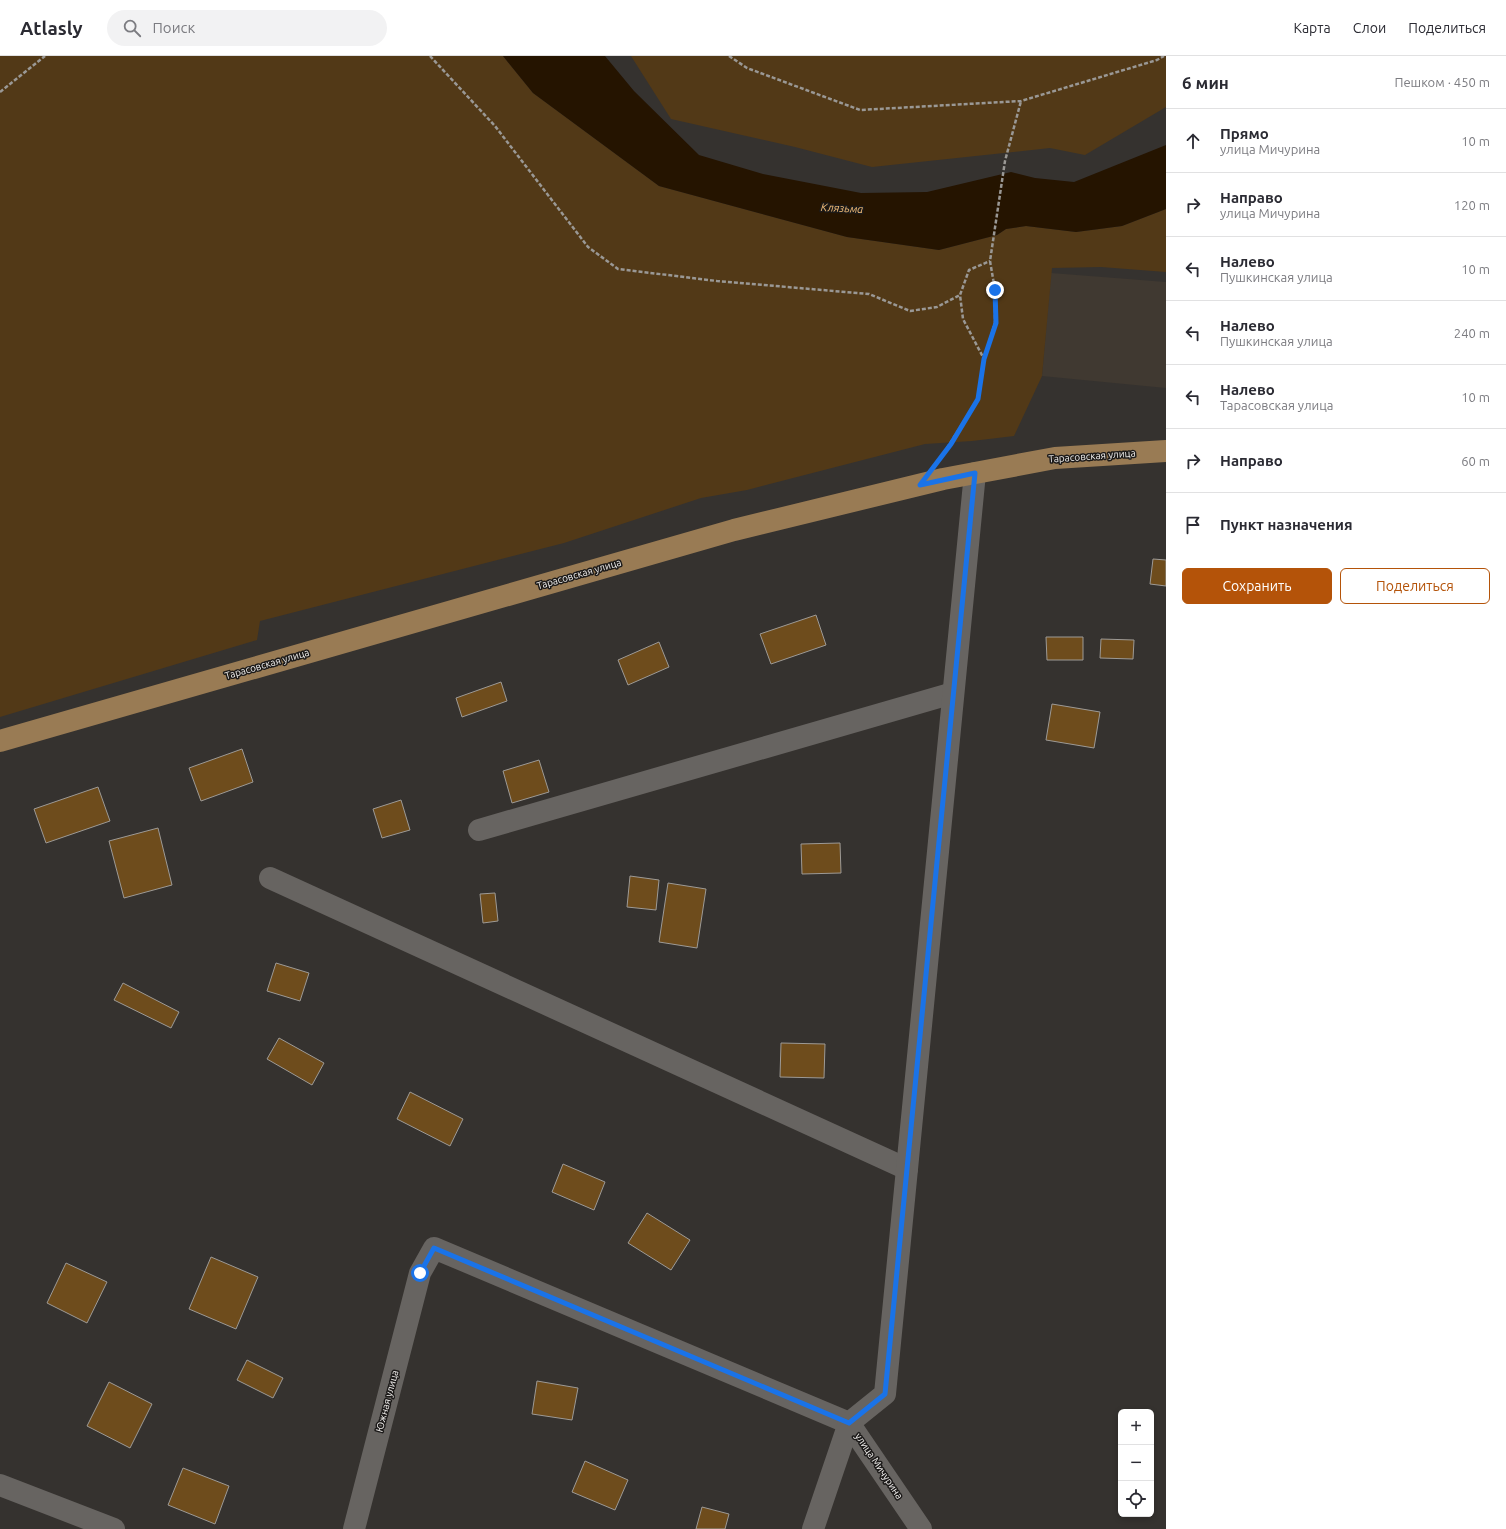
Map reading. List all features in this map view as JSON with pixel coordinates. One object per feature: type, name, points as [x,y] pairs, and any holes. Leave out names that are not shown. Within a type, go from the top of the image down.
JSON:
[{"type":"main road","name":"Тарасовская улица","points":[[0,741],[734,530],[944,479],[1055,458],[1166,451]]},
{"type":"street","points":[[813,1529],[849,1423],[885,1394],[975,473]]},
{"type":"street","points":[[479,830],[953,692]]},
{"type":"street","points":[[270,878],[907,1170]]},
{"type":"street","name":"улица Мичурина","points":[[420,1273],[434,1248],[849,1423],[921,1529]]},
{"type":"street","name":"Южная улица","points":[[354,1529],[420,1273]]},
{"type":"street","points":[[0,1485],[114,1529]]},
{"type":"path","points":[[0,92],[45,56]]},
{"type":"path","points":[[430,56],[495,126],[588,248],[618,269],[717,281],[869,294],[910,311],[936,307],[960,295]]},
{"type":"path","points":[[729,56],[747,68],[860,110],[1021,101],[1157,60],[1164,56]]},
{"type":"path","points":[[942,455],[951,444],[978,399],[984,359],[996,323],[995,290],[990,261],[1005,161],[1021,101]]},
{"type":"path","points":[[984,359],[964,320],[960,295],[969,270],[990,261]]},
{"type":"shaded area","points":[[0,56],[503,56],[533,93],[659,186],[847,237],[939,250],[997,235],[1006,229],[1026,226],[1076,232],[1122,226],[1166,209],[1166,272],[1101,267],[1052,268],[1042,376],[1014,436],[972,441],[925,444],[747,490],[701,498],[564,543],[260,621],[257,640],[0,717]]},
{"type":"shaded area","points":[[631,56],[1166,56],[1166,107],[1085,155],[1050,148],[872,167],[795,147],[671,119]]},
{"type":"shaded area","points":[[1051,273],[1166,282],[1166,388],[1042,376]]},
{"type":"water","name":"Клязьма","points":[[503,56],[605,56],[634,91],[699,155],[763,174],[861,193],[927,192],[1011,172],[1035,178],[1074,182],[1166,145],[1166,209],[1122,226],[1076,232],[1026,226],[1006,229],[997,235],[939,250],[847,237],[659,186],[533,93]]},
{"type":"building","points":[[1153,559],[1166,560],[1166,586],[1150,584]]},
{"type":"building","points":[[816,615],[826,645],[771,664],[760,634]]},
{"type":"building","points":[[1046,637],[1083,637],[1083,660],[1047,660]]},
{"type":"building","points":[[1101,639],[1134,640],[1133,659],[1100,658]]},
{"type":"building","points":[[659,642],[669,667],[628,685],[618,660]]},
{"type":"building","points":[[501,682],[507,701],[462,717],[456,698]]},
{"type":"building","points":[[1052,704],[1100,712],[1094,748],[1046,740]]},
{"type":"building","points":[[242,749],[253,782],[201,801],[189,768]]},
{"type":"building","points":[[539,760],[549,792],[512,803],[503,771]]},
{"type":"building","points":[[98,787],[110,821],[46,843],[34,809]]},
{"type":"building","points":[[401,800],[410,830],[382,838],[373,809]]},
{"type":"building","points":[[158,828],[172,885],[124,898],[109,841]]},
{"type":"building","points":[[840,843],[841,873],[802,874],[801,844]]},
{"type":"building","points":[[630,876],[659,880],[656,910],[627,907]]},
{"type":"building","points":[[668,883],[706,889],[697,948],[659,942]]},
{"type":"building","points":[[495,893],[498,921],[483,923],[480,894]]},
{"type":"building","points":[[276,963],[309,973],[300,1001],[267,991]]},
{"type":"building","points":[[123,983],[179,1012],[171,1028],[114,1000]]},
{"type":"building","points":[[279,1038],[324,1063],[312,1085],[267,1059]]},
{"type":"building","points":[[781,1043],[825,1044],[824,1078],[780,1077]]},
{"type":"building","points":[[410,1092],[463,1119],[450,1146],[397,1119]]},
{"type":"building","points":[[563,1164],[605,1182],[594,1210],[552,1192]]},
{"type":"building","points":[[647,1213],[690,1240],[671,1270],[628,1243]]},
{"type":"building","points":[[211,1257],[258,1277],[236,1329],[189,1309]]},
{"type":"building","points":[[66,1263],[107,1282],[87,1323],[47,1303]]},
{"type":"building","points":[[247,1360],[283,1378],[273,1398],[237,1380]]},
{"type":"building","points":[[537,1381],[578,1388],[572,1420],[532,1414]]},
{"type":"building","points":[[109,1382],[152,1404],[130,1448],[87,1426]]},
{"type":"building","points":[[585,1461],[628,1480],[615,1510],[572,1492]]},
{"type":"building","points":[[183,1468],[229,1486],[215,1524],[168,1505]]},
{"type":"building","points":[[702,1507],[729,1514],[725,1529],[696,1529]]},
{"type":"route","points":[[420,1273],[434,1248],[849,1423],[885,1394],[975,473],[920,485],[951,444],[978,399],[984,359],[996,323],[995,290]]}]
